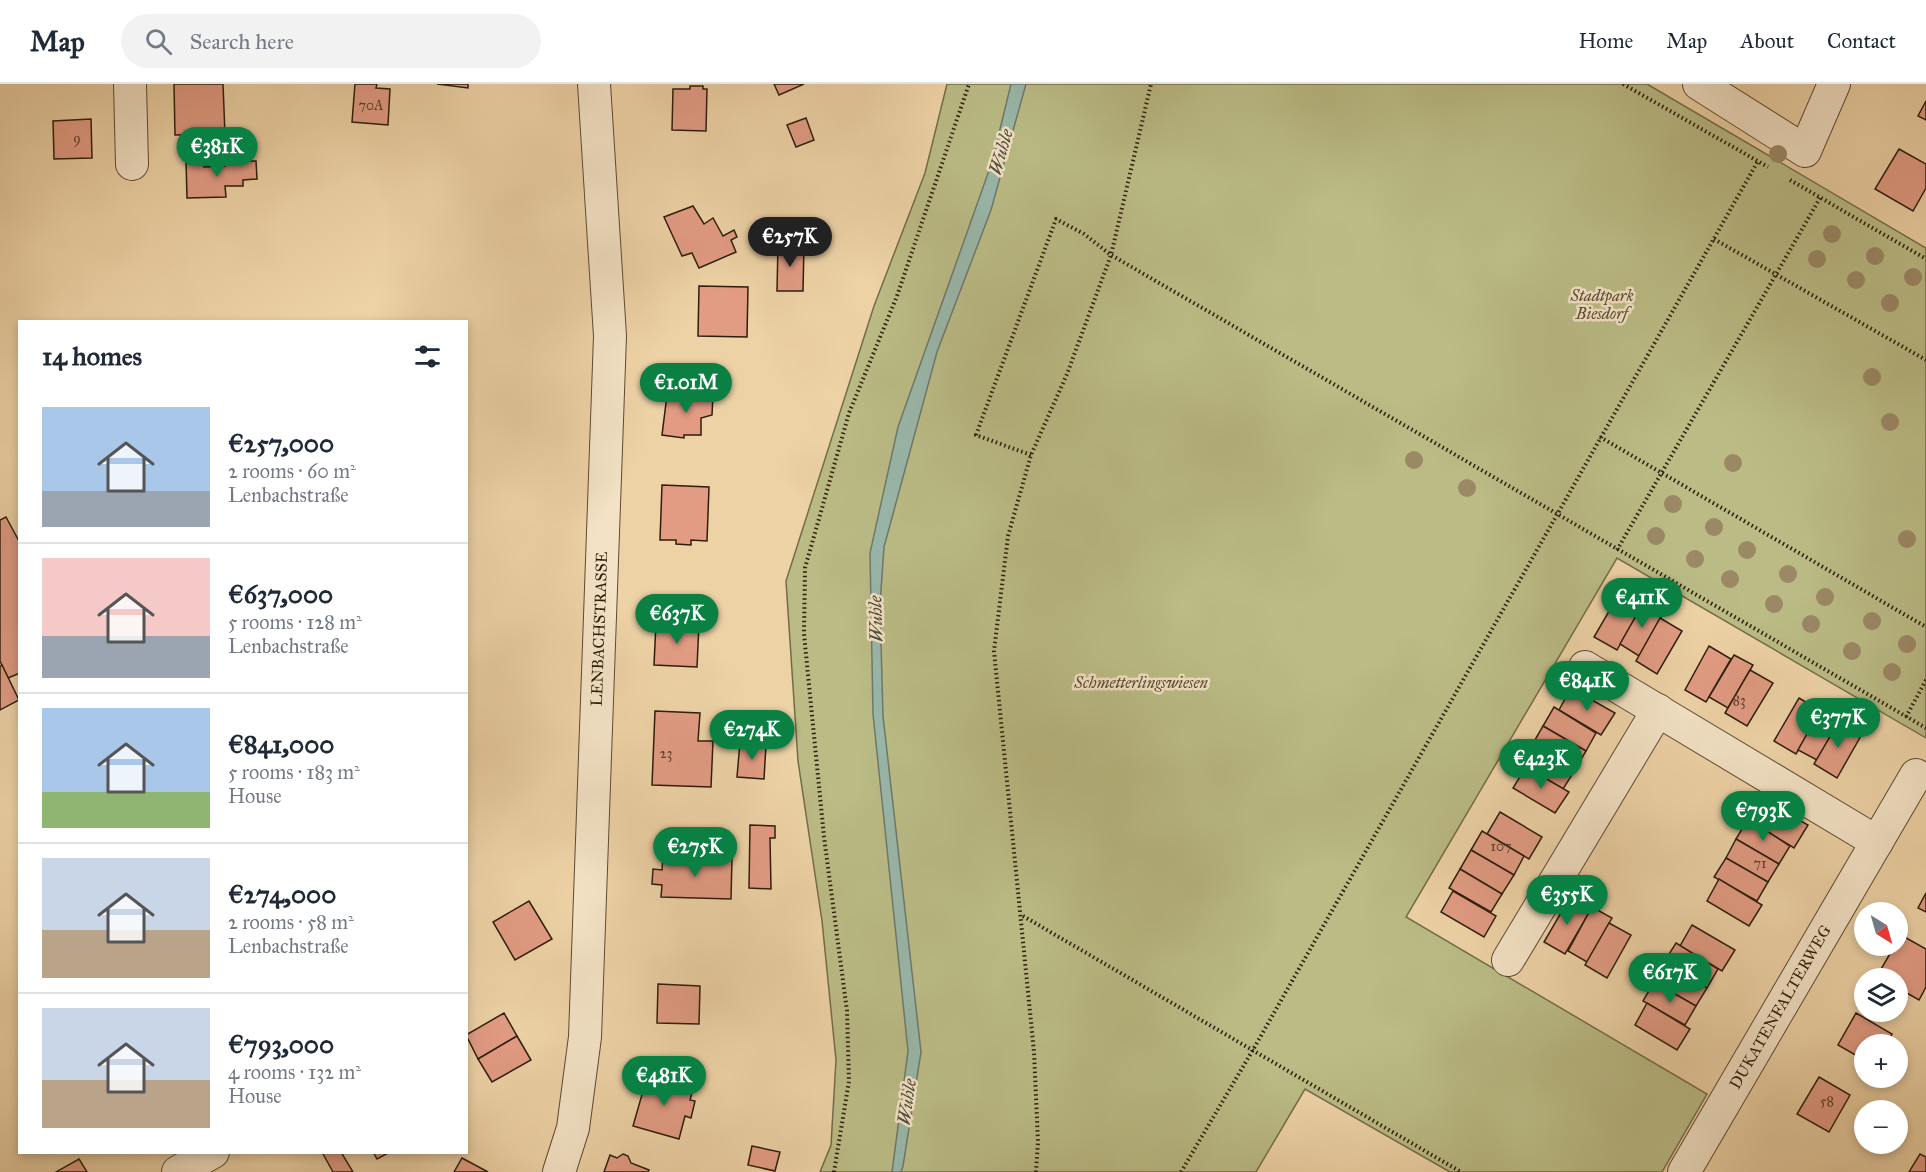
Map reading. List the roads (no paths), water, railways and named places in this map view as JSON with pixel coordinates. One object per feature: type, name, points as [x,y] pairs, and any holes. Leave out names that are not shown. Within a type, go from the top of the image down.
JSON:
[{"type":"street","points":[[130,84],[132,164]]},
{"type":"street","name":"LENBACHSTRASSE","points":[[559,1172],[573,1128],[585,1037],[610,336],[594,84]]},
{"type":"street","points":[[1699,84],[1805,150],[1834,84]]},
{"type":"street","points":[[1586,667],[1877,842]]},
{"type":"street","points":[[1508,960],[1658,710]]},
{"type":"street","name":"DUKATENFALTERWEG","points":[[1684,1172],[1916,775]]},
{"type":"street","points":[[178,1172],[210,1154]]},
{"type":"water","name":"Wuhle","points":[[1011,84],[1026,84],[991,210],[937,352],[884,547],[880,605],[883,716],[921,1052],[903,1166],[901,1172],[892,1172],[908,1051],[873,714],[870,553],[898,427],[992,162]]},
{"type":"park label","name":"Stadtpark Biesdorf","points":[[1602,304]]},
{"type":"park label","name":"Schmetterlingswiesen","points":[[1141,682]]}]
